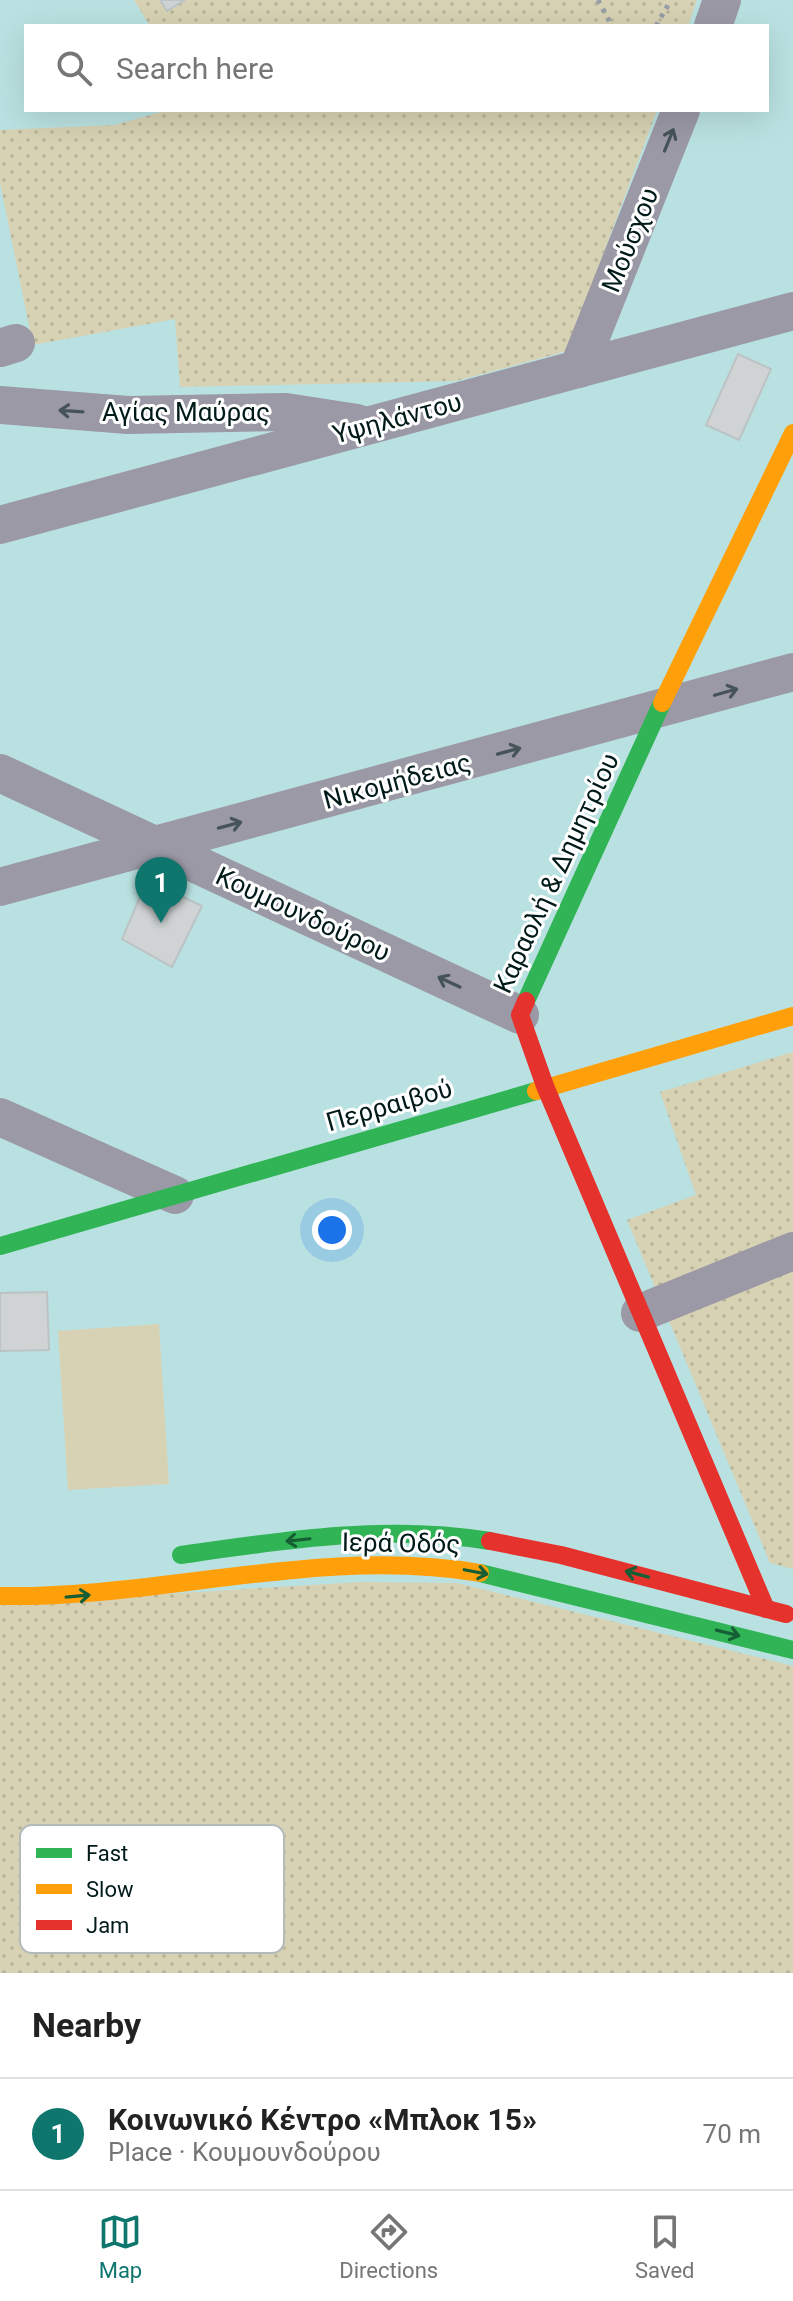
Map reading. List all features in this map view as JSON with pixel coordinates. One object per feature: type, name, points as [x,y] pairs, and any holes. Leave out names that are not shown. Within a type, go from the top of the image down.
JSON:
[{"type":"street","points":[[714,24],[722,0]]},
{"type":"street","name":"Μούσχου","points":[[578,369],[680,112]]},
{"type":"street","name":"Υψηλάντου","points":[[0,525],[793,311]]},
{"type":"street","name":"Αγίας Μαύρας","points":[[0,405],[128,415],[286,412],[372,425]]},
{"type":"street","name":"Καραολή & Δημητρίου","points":[[766,1609],[545,1086],[520,1015],[658,711],[793,433]]},
{"type":"street","name":"Νικομήδειας","points":[[0,887],[793,672]]},
{"type":"street","name":"Κουμουνδούρου","points":[[0,773],[520,1015]]},
{"type":"street","name":"Περραιβού","points":[[0,1246],[793,1016]]},
{"type":"street","points":[[0,1117],[175,1195]]},
{"type":"street","points":[[640,1313],[793,1251]]},
{"type":"street","name":"Ιερά Οδός","points":[[168,1557],[348,1535],[426,1533],[546,1552],[793,1615]]},
{"type":"street","name":"Ιερά Οδός","points":[[0,1596],[52,1599],[318,1569],[382,1564],[424,1566],[466,1569],[544,1586],[793,1650]]},
{"type":"path","points":[[598,0],[611,24]]},
{"type":"path","points":[[657,24],[671,0]]},
{"type":"shaded area","points":[[134,0],[697,0],[689,24],[149,24]]},
{"type":"shaded area","points":[[161,112],[656,112],[567,351],[456,381],[180,387],[175,319],[33,345],[0,183],[0,130],[115,125]]},
{"type":"shaded area","points":[[793,1052],[793,1569],[770,1563],[627,1220],[696,1195],[660,1092]]},
{"type":"shaded area","points":[[159,1324],[169,1484],[68,1490],[58,1331]]},
{"type":"shaded area","points":[[361,1582],[457,1583],[793,1666],[793,1973],[0,1973],[0,1604]]},
{"type":"building","points":[[160,0],[185,0],[167,11]]},
{"type":"building","points":[[738,354],[771,369],[739,440],[706,425]]},
{"type":"building","points":[[147,880],[202,906],[172,967],[122,939]]},
{"type":"building","points":[[47,1292],[49,1350],[0,1351],[0,1293]]},
{"type":"traffic: fast","points":[[526,1001],[662,703]]},
{"type":"traffic: fast","points":[[0,1246],[536,1091]]},
{"type":"traffic: fast","points":[[181,1555],[297,1539],[374,1534],[451,1536],[490,1541]]},
{"type":"traffic: fast","points":[[480,1573],[793,1650]]},
{"type":"traffic: slow","points":[[662,703],[793,433]]},
{"type":"traffic: slow","points":[[536,1091],[793,1016]]},
{"type":"traffic: slow","points":[[0,1596],[60,1595],[300,1569],[360,1566],[420,1566],[480,1573]]},
{"type":"traffic: jam","points":[[526,1001],[520,1015],[545,1086],[766,1609]]},
{"type":"traffic: jam","points":[[490,1541],[561,1555],[786,1614]]},
{"type":"place","name":"Κοινωνικό Κέντρο «Μπλοκ 15»","points":[[161,923]]}]
